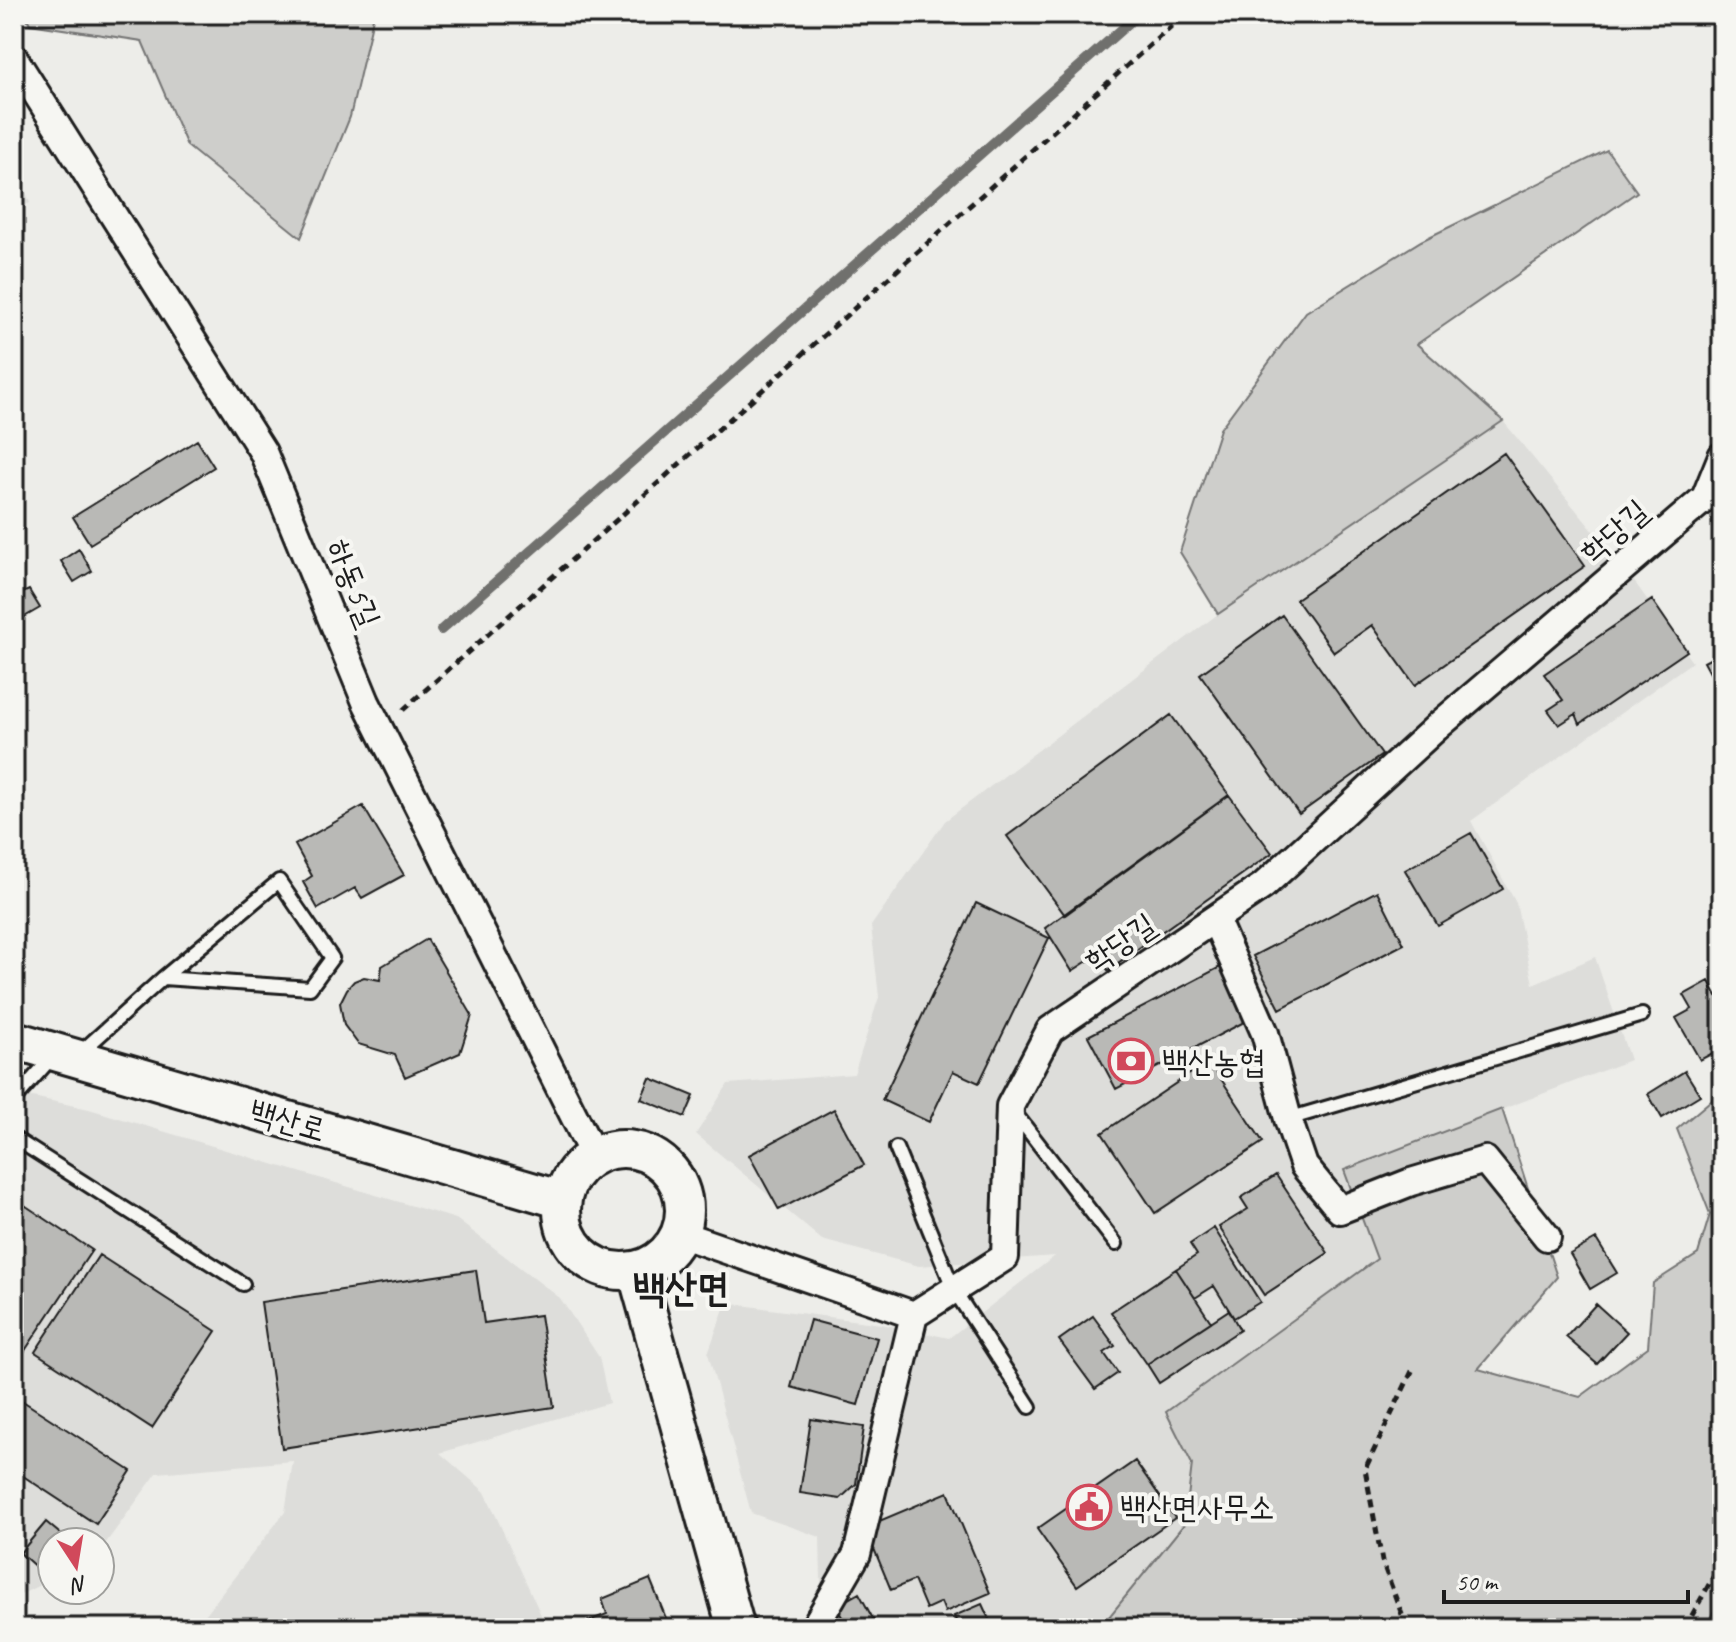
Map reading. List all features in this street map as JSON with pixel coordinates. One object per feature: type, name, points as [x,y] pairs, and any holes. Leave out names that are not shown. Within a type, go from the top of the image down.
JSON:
[{"type":"main road","name":"백산로","points":[[14,1040],[562,1200]]},
{"type":"main road","points":[[631,1149],[649,1154],[665,1164],[677,1179],[684,1197],[685,1216],[680,1234],[670,1251],[654,1263],[636,1270],[616,1271],[597,1266],[581,1255],[569,1239],[563,1220],[562,1200],[568,1183],[579,1168],[594,1156],[612,1150],[631,1149]]},
{"type":"main road","points":[[636,1270],[736,1628]]},
{"type":"street","name":"하동5길","points":[[14,58],[263,452],[366,702],[594,1156]]},
{"type":"street","name":"학당길","points":[[914,1315],[1005,1257],[1010,1106],[1050,1030],[1263,886],[1438,726],[1705,498],[1720,471]]},
{"type":"street","points":[[1215,919],[1265,1033],[1304,1166],[1340,1210],[1411,1182],[1485,1160],[1547,1237]]},
{"type":"street","points":[[680,1234],[914,1315],[857,1554],[814,1628]]},
{"type":"lane","points":[[14,1100],[279,881],[332,958],[310,988],[163,978]]},
{"type":"lane","points":[[1288,1119],[1642,1015]]},
{"type":"lane","points":[[1010,1106],[1116,1244]]},
{"type":"lane","points":[[14,1138],[243,1284]]},
{"type":"lane","points":[[896,1148],[954,1290],[1030,1407]]},
{"type":"path","points":[[381,729],[1185,14]]},
{"type":"path","points":[[1407,1628],[1382,1561],[1365,1469],[1413,1369]]},
{"type":"path","points":[[1685,1628],[1722,1561]]},
{"type":"shaded area","points":[[25,14],[374,14],[350,117],[301,238],[187,146],[142,41],[30,24]]},
{"type":"shaded area","points":[[1607,150],[1637,192],[1417,344],[1503,421],[1218,614],[1180,552],[1220,429],[1306,312],[1421,241]]},
{"type":"shaded area","points":[[14,158],[30,203],[14,210]]},
{"type":"shaded area","points":[[1503,421],[1631,577],[1692,662],[1471,821],[1516,903],[1533,984],[1595,957],[1630,1060],[1345,1170],[1378,1259],[1166,1412],[1192,1464],[1185,1523],[1100,1628],[822,1628],[820,1537],[751,1513],[708,1353],[726,1303],[881,1324],[949,1338],[1055,1256],[919,1266],[822,1240],[696,1134],[728,1084],[854,1074],[879,997],[871,926],[945,821],[1218,614]]},
{"type":"shaded area","points":[[1722,1091],[1722,1595],[1705,1628],[1100,1628],[1185,1523],[1192,1464],[1166,1412],[1377,1259],[1344,1170],[1502,1109],[1557,1277],[1478,1369],[1580,1397],[1648,1347],[1653,1283],[1698,1254],[1710,1214],[1677,1129]]},
{"type":"shaded area","points":[[14,1093],[89,1109],[456,1219],[560,1298],[599,1357],[609,1403],[440,1453],[485,1492],[547,1628],[195,1628],[285,1512],[293,1461],[157,1473],[116,1529],[116,1526],[36,1526],[36,1587],[14,1598]]},
{"type":"building","points":[[197,440],[214,467],[90,544],[73,517]]},
{"type":"building","points":[[1504,453],[1585,566],[1415,685],[1372,625],[1334,652],[1296,599]]},
{"type":"building","points":[[79,549],[92,571],[74,582],[61,561]]},
{"type":"building","points":[[29,590],[40,608],[14,623],[14,597]]},
{"type":"building","points":[[1652,600],[1687,651],[1580,724],[1576,714],[1559,725],[1548,710],[1563,700],[1544,674]]},
{"type":"building","points":[[1282,615],[1382,755],[1299,814],[1200,674]]},
{"type":"building","points":[[1717,655],[1722,663],[1722,695],[1704,662]]},
{"type":"building","points":[[1171,715],[1229,795],[1065,915],[1007,836]]},
{"type":"building","points":[[1229,795],[1272,853],[1108,970],[1097,955],[1072,971],[1045,928]]},
{"type":"building","points":[[363,806],[404,875],[362,898],[355,888],[318,909],[303,882],[312,876],[295,845]]},
{"type":"building","points":[[1471,833],[1503,889],[1438,926],[1405,870]]},
{"type":"building","points":[[1377,891],[1404,944],[1280,1009],[1253,956]]},
{"type":"building","points":[[976,903],[1049,938],[979,1083],[953,1071],[929,1122],[882,1100]]},
{"type":"building","points":[[427,939],[472,1015],[460,1053],[405,1077],[395,1055],[358,1044],[344,1025],[340,1003],[354,981],[364,977],[380,980],[382,966]]},
{"type":"building","points":[[1220,967],[1248,1020],[1116,1089],[1088,1036]]},
{"type":"building","points":[[1709,981],[1717,996],[1722,994],[1722,1059],[1717,1062],[1713,1053],[1700,1060],[1676,1018],[1692,1009],[1684,995]]},
{"type":"building","points":[[1209,1061],[1263,1142],[1155,1213],[1102,1133]]},
{"type":"building","points":[[1685,1071],[1700,1095],[1662,1118],[1648,1094]]},
{"type":"building","points":[[650,1078],[694,1096],[685,1117],[641,1099]]},
{"type":"building","points":[[834,1109],[864,1165],[779,1210],[749,1155]]},
{"type":"building","points":[[1276,1175],[1328,1253],[1264,1295],[1219,1227],[1248,1209],[1241,1198]]},
{"type":"building","points":[[14,1198],[92,1250],[14,1367]]},
{"type":"building","points":[[1214,1228],[1260,1302],[1234,1318],[1214,1286],[1195,1298],[1176,1269],[1197,1255],[1190,1244]]},
{"type":"building","points":[[1596,1239],[1617,1273],[1590,1289],[1570,1254]]},
{"type":"building","points":[[99,1255],[216,1331],[152,1428],[35,1352]]},
{"type":"building","points":[[1176,1269],[1211,1322],[1147,1364],[1111,1312]]},
{"type":"building","points":[[476,1270],[484,1323],[540,1315],[554,1407],[282,1448],[261,1302]]},
{"type":"building","points":[[1596,1304],[1627,1332],[1597,1364],[1566,1337]]},
{"type":"building","points":[[1229,1310],[1240,1330],[1159,1383],[1147,1364]]},
{"type":"building","points":[[1093,1316],[1115,1346],[1104,1353],[1118,1373],[1095,1389],[1059,1340]]},
{"type":"building","points":[[810,1320],[877,1338],[858,1405],[791,1387]]},
{"type":"building","points":[[15,1396],[131,1471],[96,1524],[14,1470]]},
{"type":"building","points":[[811,1419],[864,1427],[856,1484],[840,1499],[800,1493]]},
{"type":"building","points":[[1135,1461],[1175,1518],[1077,1586],[1037,1529]]},
{"type":"building","points":[[948,1492],[990,1593],[945,1612],[941,1602],[926,1609],[914,1580],[891,1590],[865,1527]]},
{"type":"building","points":[[36,1534],[36,1567],[20,1553]]},
{"type":"building","points":[[650,1579],[670,1628],[571,1628],[607,1614],[602,1599]]},
{"type":"building","points":[[859,1593],[878,1628],[848,1628],[836,1606]]},
{"type":"building","points":[[982,1604],[993,1628],[959,1628],[954,1616]]},
{"type":"waterway","points":[[441,630],[1139,14]]},
{"type":"place","name":"백산농협","points":[[1131,1061]]},
{"type":"place","name":"백산면사무소","points":[[1089,1507]]},
{"type":"district","name":"백산면","points":[[681,1287]]}]
